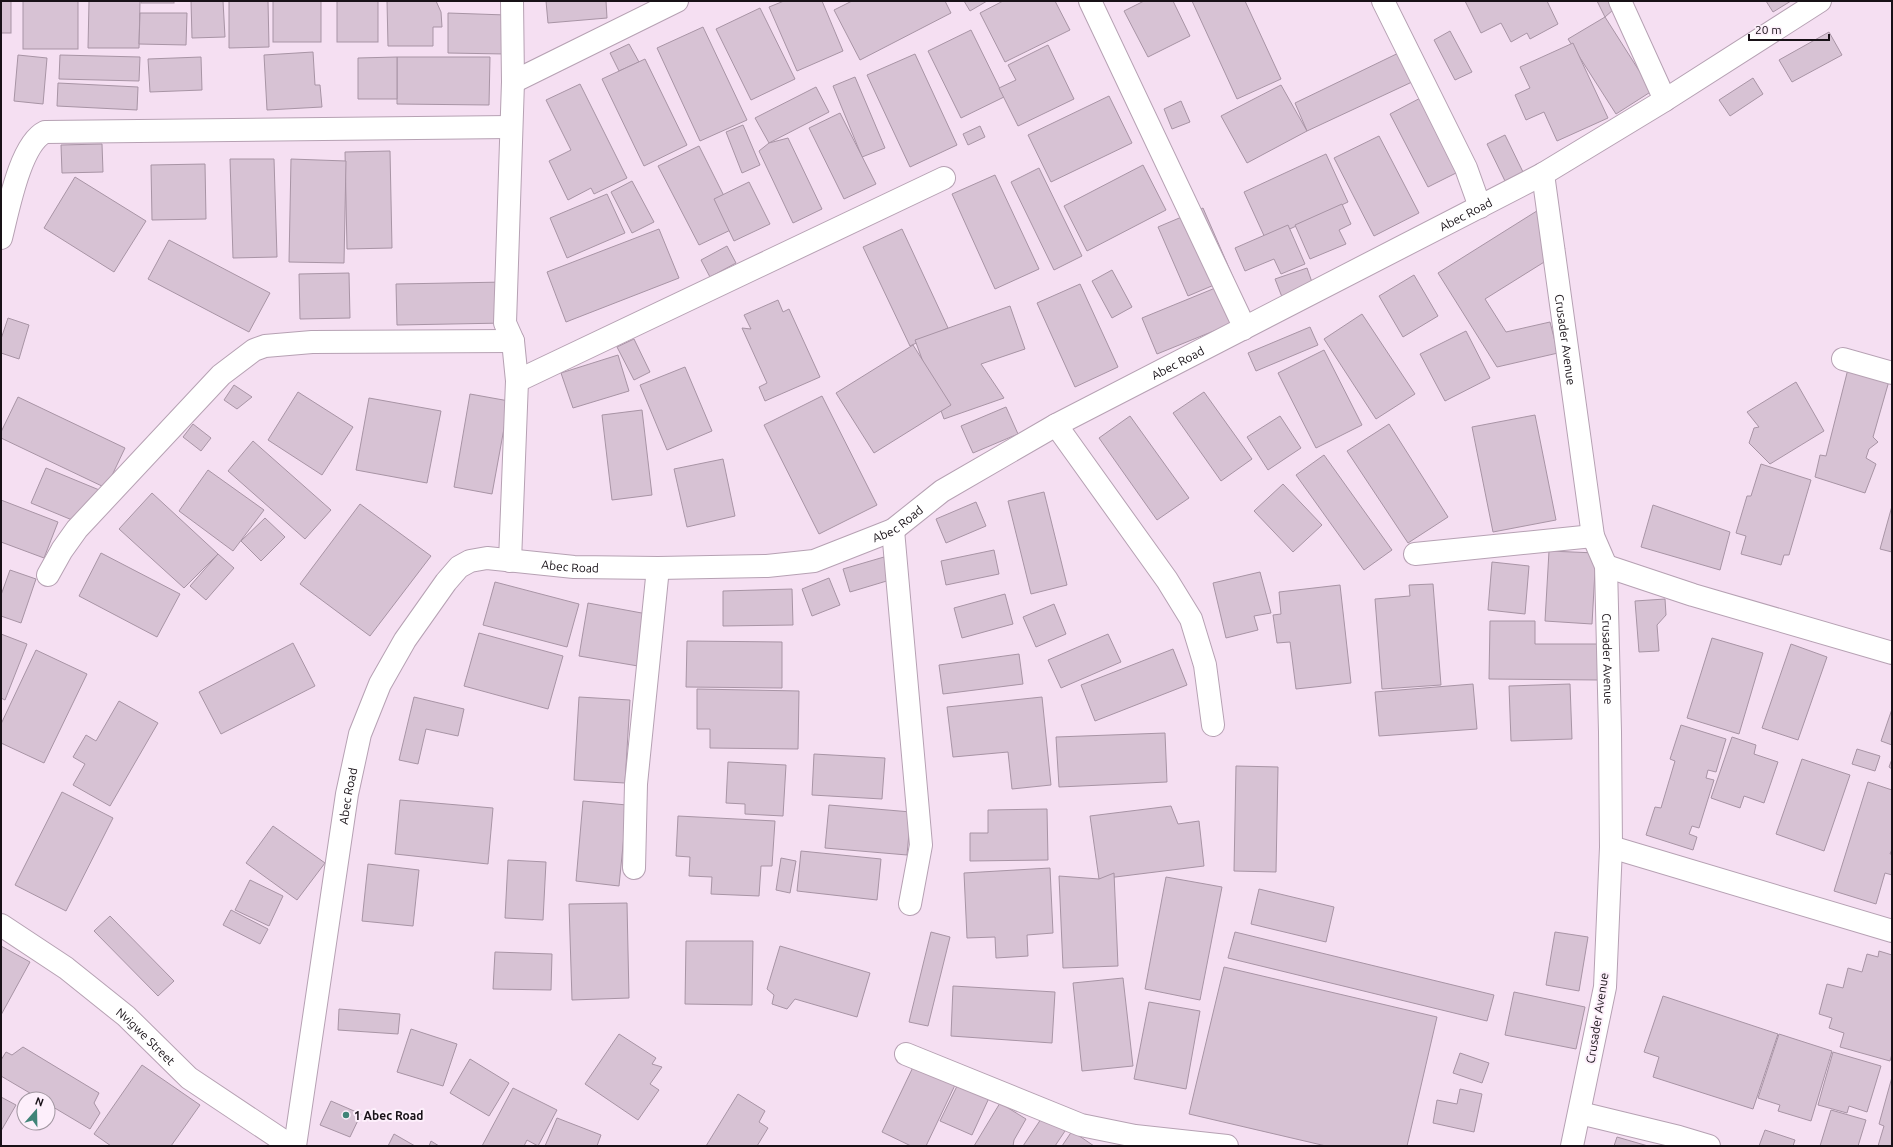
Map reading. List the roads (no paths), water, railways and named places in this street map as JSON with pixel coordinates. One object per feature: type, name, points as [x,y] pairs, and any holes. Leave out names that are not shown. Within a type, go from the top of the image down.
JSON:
[{"type":"street","points":[[510,561],[517,381],[513,341],[505,323],[513,82],[512,1]]},
{"type":"street","points":[[513,82],[677,1]]},
{"type":"street","points":[[1090,1],[1241,320],[1243,329]]},
{"type":"street","points":[[1383,1],[1466,168],[1480,207]]},
{"type":"street","points":[[1620,1],[1665,100]]},
{"type":"street","name":"Abec Road","points":[[296,1146],[347,794],[360,734],[380,684],[405,640],[446,582],[459,567],[470,561],[487,558],[574,567],[658,568],[767,566],[814,561],[893,530],[942,491],[1056,425],[1543,174],[1665,100],[1820,1]]},
{"type":"street","points":[[1,238],[12,194],[25,158],[30,146],[38,136],[45,132],[511,127]]},
{"type":"street","name":"Crusader Avenue","points":[[1543,174],[1593,536],[1606,566],[1611,847],[1605,987],[1572,1146]]},
{"type":"street","points":[[517,381],[944,178]]},
{"type":"street","points":[[48,575],[62,550],[77,528],[221,375],[254,350],[265,346],[312,342],[513,341]]},
{"type":"street","points":[[1843,359],[1892,373]]},
{"type":"street","points":[[1056,425],[1167,580],[1191,619],[1205,665],[1213,725]]},
{"type":"street","points":[[893,530],[921,845],[910,904]]},
{"type":"street","points":[[1415,554],[1593,536]]},
{"type":"street","points":[[1606,566],[1693,595],[1892,653]]},
{"type":"street","points":[[634,868],[636,784],[658,568]]},
{"type":"street","points":[[1611,847],[1892,931]]},
{"type":"street","name":"Nvigwe Street","points":[[1,925],[66,968],[126,1016],[190,1078],[291,1146]]},
{"type":"street","points":[[906,1054],[1081,1126],[1132,1141],[1227,1146]]},
{"type":"street","points":[[1580,1113],[1679,1137],[1709,1146]]},
{"type":"place","name":"1 Abec Road","points":[[346,1115]]}]
